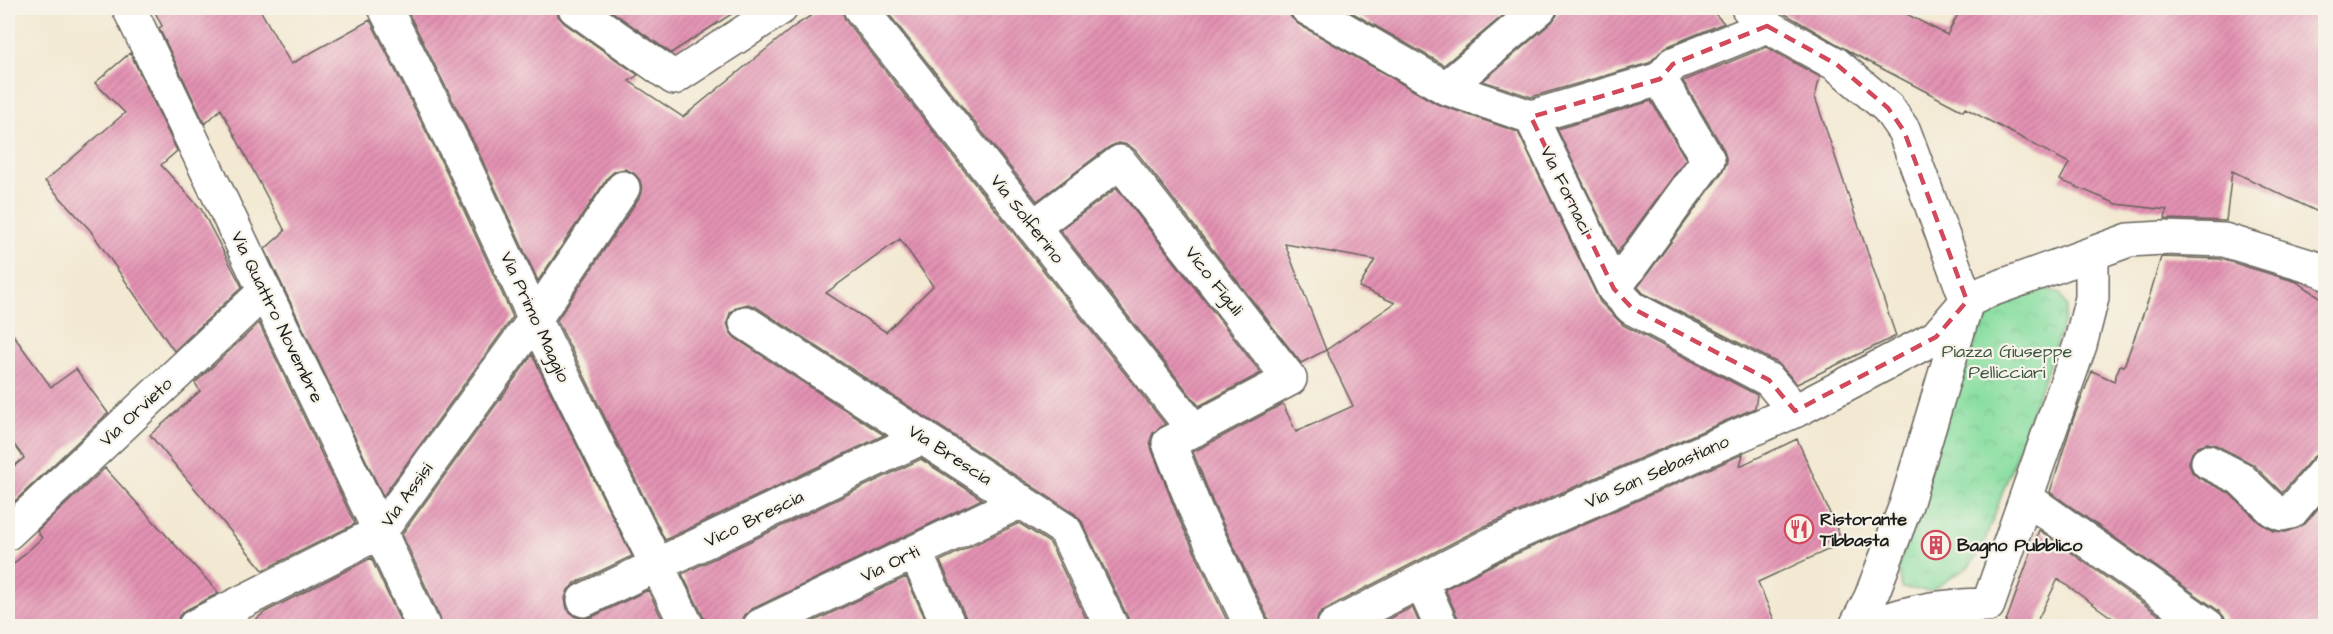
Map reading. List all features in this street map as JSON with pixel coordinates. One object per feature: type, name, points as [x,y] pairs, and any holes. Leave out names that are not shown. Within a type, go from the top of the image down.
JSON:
[{"type":"street","name":"Via Quattro Novembre","points":[[129,8],[380,532],[423,627]]},
{"type":"street","name":"Via Primo Maggio","points":[[385,8],[461,159],[535,319],[687,627]]},
{"type":"street","points":[[575,8],[674,78],[781,8]]},
{"type":"street","name":"Via Solferino","points":[[860,8],[1033,226],[1182,437],[1196,511],[1251,627]]},
{"type":"street","points":[[1307,8],[1446,88],[1531,117],[1660,79],[1673,63],[1757,17],[1836,64],[1888,108],[1904,131],[1967,301],[1906,505],[1871,597],[1856,627]]},
{"type":"street","points":[[1446,88],[1540,8]]},
{"type":"street","points":[[1614,289],[1708,160],[1660,79]]},
{"type":"street","name":"Via Fornaci","points":[[1531,117],[1614,289],[1632,308],[1769,380],[1795,411]]},
{"type":"street","name":"Vico Figuli","points":[[1033,226],[1120,162],[1290,379],[1182,437]]},
{"type":"street","name":"Via Assisi","points":[[195,627],[380,532],[535,319],[623,188]]},
{"type":"street","points":[[1967,301],[1988,291],[2129,240],[2163,238],[2224,240],[2322,270],[2325,273]]},
{"type":"street","points":[[1871,627],[1899,615],[1938,606],[1990,616],[2026,498],[2080,345],[2092,298],[2092,254]]},
{"type":"street","name":"Via Orvieto","points":[[8,533],[265,291]]},
{"type":"street","name":"Via San Sebastiano","points":[[1334,627],[1492,544],[1795,411],[1936,338],[1967,301]]},
{"type":"street","name":"Via Brescia","points":[[746,323],[1065,530],[1111,627]]},
{"type":"street","name":"Vico Brescia","points":[[585,600],[922,437]]},
{"type":"street","points":[[2208,462],[2240,478],[2273,510],[2282,514],[2291,512],[2325,470]]},
{"type":"street","points":[[2026,498],[2208,627]]},
{"type":"street","name":"Via Orti","points":[[760,627],[1021,501]]},
{"type":"street","points":[[915,552],[949,627]]},
{"type":"street","points":[[1421,581],[1441,627]]},
{"type":"highlighted area","points":[[1767,26],[1836,64],[1888,108],[1904,131],[1967,301],[1936,337],[1795,411],[1769,380],[1632,308],[1614,289],[1531,117],[1660,79],[1673,64]]},
{"type":"green space","name":"Piazza Giuseppe Pellicciari","points":[[2044,288],[2060,293],[2067,307],[2063,325],[1981,552],[1967,568],[1930,591],[1902,588],[1898,567],[1974,333],[2000,305]]},
{"type":"building","points":[[153,8],[259,8],[291,64],[370,20],[444,167],[513,317],[383,496],[265,249],[285,231],[221,109],[205,124],[159,28],[162,26]]},
{"type":"building","points":[[406,8],[556,8],[558,16],[564,23],[638,75],[629,81],[683,117],[796,25],[823,8],[842,8],[845,20],[1165,424],[1153,433],[1150,441],[1152,450],[1179,519],[1230,627],[1130,627],[1128,618],[1082,522],[1075,514],[748,304],[737,307],[730,313],[727,323],[735,338],[884,435],[665,540],[557,320],[639,198],[642,190],[640,180],[634,173],[625,169],[615,171],[608,177],[538,281],[478,151]],"holes":[[[900,239],[933,286],[886,332],[826,293]]]},
{"type":"building","points":[[607,8],[741,8],[671,53]]},
{"type":"building","points":[[884,8],[1288,8],[1291,17],[1298,24],[1437,104],[1518,132],[1600,302],[1623,325],[1757,395],[1755,408],[1483,527],[1325,609],[1318,616],[1315,627],[1270,627],[1268,618],[1213,503],[1193,452],[1283,404],[1296,432],[1353,406],[1326,350],[1301,363],[1135,150],[1128,145],[1118,143],[1109,147],[1037,201]],"holes":[[[1285,244],[1375,260],[1359,287],[1395,303],[1326,350]]]},
{"type":"building","points":[[1344,8],[1512,8],[1444,65]]},
{"type":"building","points":[[1558,8],[1709,8],[1724,23],[1666,47],[1649,63],[1531,97],[1483,81],[1552,22],[1557,15]]},
{"type":"building","points":[[1775,8],[1895,8],[1947,35],[1961,8],[2325,8],[2325,193],[2318,212],[2232,171],[2226,221],[2165,219],[2167,210],[2117,204],[2060,180],[2069,163],[1965,108],[1963,111],[1854,54]]},
{"type":"building","points":[[1766,47],[1820,77],[1815,97],[1896,336],[1797,384],[1778,363],[1643,293],[1638,287],[1723,171],[1727,162],[1724,150],[1683,81]]},
{"type":"building","points":[[130,53],[177,151],[161,165],[201,209],[242,287],[174,351],[90,230],[45,181],[125,113],[95,83]]},
{"type":"building","points":[[1651,101],[1686,159],[1617,253],[1557,129]]},
{"type":"building","points":[[1117,188],[1261,373],[1199,406],[1060,230]]},
{"type":"building","points":[[2161,257],[2221,259],[2297,282],[2325,300],[2325,452],[2312,458],[2282,493],[2253,464],[2216,445],[2207,443],[2198,446],[2192,453],[2189,463],[2192,472],[2199,478],[2229,493],[2260,523],[2274,531],[2286,532],[2305,524],[2325,500],[2325,627],[2227,627],[2225,618],[2219,611],[2050,492],[2073,420],[2092,371],[2114,381],[2120,365],[2124,366],[2149,298]]},
{"type":"building","points":[[259,323],[355,524],[263,570],[150,435],[200,391],[195,383]]},
{"type":"building","points":[[8,328],[51,387],[76,369],[108,413],[15,501],[8,491],[8,471],[24,458],[8,436]]},
{"type":"building","points":[[532,355],[632,556],[575,583],[568,590],[565,598],[567,609],[574,616],[583,619],[592,617],[648,590],[666,627],[442,627],[402,534]]},
{"type":"building","points":[[1797,439],[1843,543],[1758,582],[1777,627],[1459,627],[1458,618],[1445,589],[1500,561],[1743,454],[1740,466]]},
{"type":"building","points":[[921,459],[982,499],[752,609],[744,616],[742,627],[706,627],[704,618],[682,574]]},
{"type":"building","points":[[105,468],[219,593],[186,610],[179,616],[177,627],[8,627],[8,569],[42,538],[37,531]]},
{"type":"building","points":[[1019,523],[1050,543],[1090,627],[968,627],[940,561]]},
{"type":"building","points":[[2039,530],[2176,627],[2125,627],[2058,579],[2034,627],[2004,627]]},
{"type":"building","points":[[371,558],[403,627],[235,627],[246,621],[249,625],[265,612]]},
{"type":"building","points":[[906,577],[929,627],[802,627]]},
{"type":"building","points":[[1412,607],[1421,627],[1374,627]]},
{"type":"place","name":"Ristorante Tibbasta","points":[[1799,529]]},
{"type":"place","name":"Bagno Pubblico","points":[[1936,545]]}]
